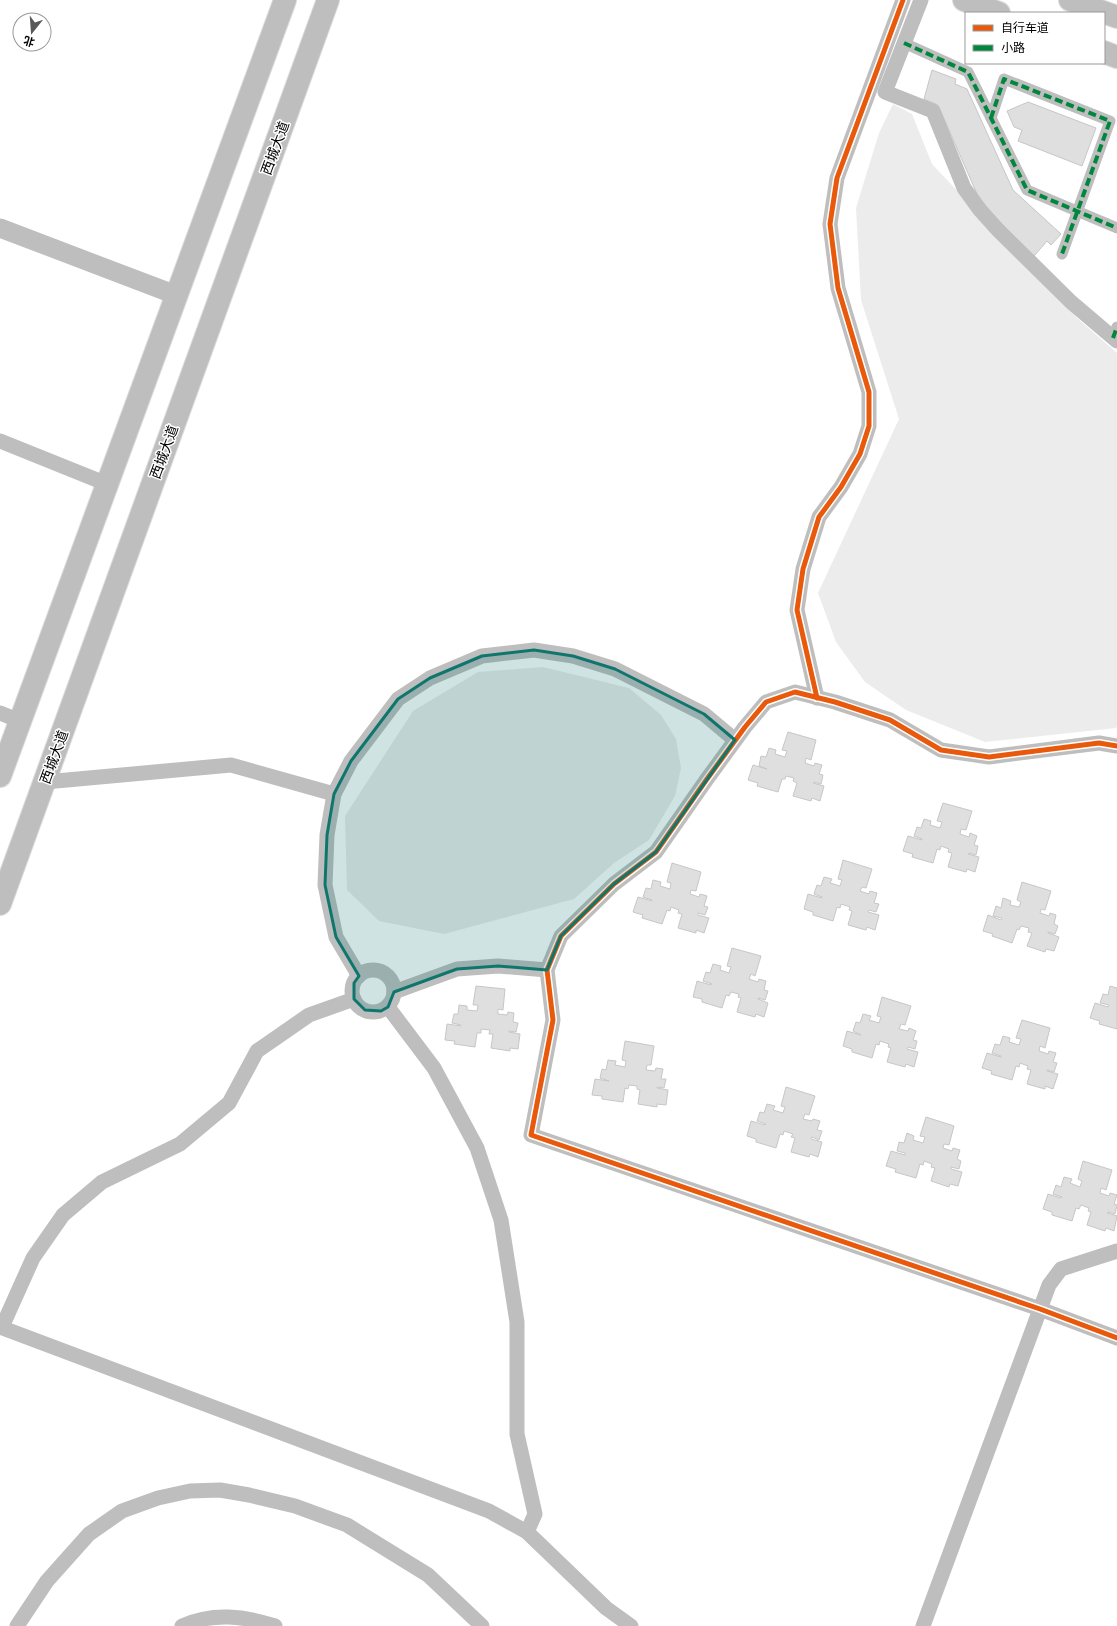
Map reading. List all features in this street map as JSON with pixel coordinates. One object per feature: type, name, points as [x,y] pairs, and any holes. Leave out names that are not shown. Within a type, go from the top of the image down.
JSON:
[{"type":"main road","points":[[0,776],[285,0]]},
{"type":"main road","name":"西城大道","points":[[0,904],[328,0]]},
{"type":"main road","points":[[964,0],[996,12]]},
{"type":"main road","points":[[1070,0],[1103,12]]},
{"type":"main road","points":[[1105,13],[1117,17]]},
{"type":"main road","points":[[1105,52],[1117,57]]},
{"type":"street","points":[[817,698],[797,610],[803,569],[819,517],[841,487],[860,454],[869,426],[869,392],[838,288],[830,224],[837,178],[903,0]]},
{"type":"street","points":[[921,0],[885,92],[933,111],[964,188],[980,210],[1070,302],[1116,335]]},
{"type":"street","points":[[904,43],[968,72],[1027,190],[1117,228]]},
{"type":"street","points":[[991,118],[1004,79],[1110,121],[1062,254]]},
{"type":"street","points":[[0,228],[176,295]]},
{"type":"street","points":[[0,441],[107,484]]},
{"type":"street","points":[[359,976],[336,937],[325,885],[327,835],[334,794],[352,762],[376,726],[398,699],[430,678],[482,656],[534,650],[573,656],[615,669],[704,714],[736,740]]},
{"type":"street","points":[[1117,746],[1099,743],[989,757],[940,750],[890,720],[835,702],[795,692],[766,702],[736,740],[656,852],[614,884],[561,936],[547,970],[553,1020],[531,1135],[1040,1309],[1117,1338]]},
{"type":"street","points":[[0,713],[20,721]]},
{"type":"street","points":[[44,782],[231,765],[334,794]]},
{"type":"street","points":[[394,992],[457,969],[498,966],[547,970]]},
{"type":"street","points":[[370,971],[382,972],[389,977],[393,984],[394,992],[388,1007],[381,1011],[373,1012],[358,1006],[352,991],[354,983],[359,976],[370,971]]},
{"type":"street","points":[[354,999],[309,1015],[258,1051],[229,1103],[224,1108],[180,1144],[102,1182],[63,1215],[33,1258],[1,1327],[489,1511],[527,1532],[606,1608],[631,1626]]},
{"type":"street","points":[[388,1007],[434,1068],[477,1148],[501,1220],[517,1322],[517,1434],[535,1514],[527,1532]]},
{"type":"street","points":[[923,1626],[1049,1285],[1061,1269],[1117,1251]]},
{"type":"street","points":[[17,1626],[47,1581],[89,1534],[122,1511],[158,1498],[190,1490],[220,1490],[295,1506],[347,1525],[428,1575],[482,1626]]},
{"type":"street","points":[[182,1626],[209,1618],[230,1617],[253,1619],[275,1626]]},
{"type":"highlighted area","points":[[534,650],[573,656],[615,669],[704,714],[735,740],[656,852],[614,884],[561,936],[547,970],[498,966],[457,969],[394,992],[388,1007],[381,1011],[365,1010],[354,999],[354,983],[359,976],[336,937],[325,885],[327,835],[334,794],[351,761],[398,699],[430,678],[482,656]]},
{"type":"shaded area","points":[[893,104],[912,114],[932,164],[1077,318],[1117,353],[1116,728],[985,742],[906,710],[865,682],[836,642],[818,593],[899,419],[861,300],[856,208],[879,133]]},
{"type":"shaded area","points":[[543,667],[629,688],[661,715],[676,739],[681,768],[675,796],[649,840],[614,863],[574,899],[444,934],[379,921],[347,890],[345,816],[413,711],[478,672]]},
{"type":"building","points":[[932,70],[956,79],[955,84],[967,89],[1013,190],[1061,234],[1051,245],[1047,241],[1034,256],[981,203],[938,105],[924,99]]},
{"type":"building","points":[[1028,102],[1096,128],[1082,166],[1018,141],[1022,130],[1014,127],[1007,111]]},
{"type":"building","points":[[788,732],[816,740],[811,760],[806,758],[805,763],[814,766],[815,763],[822,765],[819,774],[823,775],[821,784],[813,783],[824,786],[820,801],[812,798],[811,801],[793,796],[797,783],[793,781],[794,778],[786,776],[785,779],[782,779],[778,792],[757,786],[758,783],[748,780],[753,765],[767,769],[759,766],[761,756],[766,757],[769,748],[776,750],[775,754],[785,757],[787,751],[782,750]]},
{"type":"building","points":[[943,803],[972,811],[966,830],[961,829],[960,834],[969,837],[970,833],[977,836],[974,845],[978,846],[976,855],[968,854],[979,857],[975,872],[967,869],[966,872],[948,867],[952,853],[948,852],[949,849],[941,846],[940,850],[937,849],[933,863],[912,857],[913,854],[903,851],[908,836],[922,840],[914,836],[917,827],[921,828],[924,819],[931,821],[930,825],[940,828],[942,822],[937,821]]},
{"type":"building","points":[[843,860],[872,869],[866,888],[862,887],[860,891],[869,894],[870,891],[877,893],[874,903],[879,904],[876,912],[869,910],[868,912],[879,915],[875,930],[867,927],[866,930],[848,925],[852,911],[849,910],[850,907],[841,904],[840,908],[837,907],[833,921],[813,915],[813,912],[804,909],[808,894],[822,898],[814,894],[817,885],[821,886],[824,877],[832,879],[830,883],[840,886],[842,880],[838,879]]},
{"type":"building","points":[[672,863],[701,872],[696,891],[691,890],[690,894],[699,897],[700,894],[707,896],[704,906],[708,907],[705,915],[698,913],[698,915],[709,918],[704,933],[696,930],[696,933],[678,928],[682,914],[678,913],[679,910],[671,907],[670,911],[667,910],[662,924],[642,918],[643,915],[633,912],[638,897],[652,901],[643,897],[646,888],[651,889],[653,880],[661,882],[660,886],[670,889],[671,883],[667,882]]},
{"type":"building","points":[[1022,882],[1051,891],[1045,910],[1041,909],[1040,913],[1049,916],[1050,913],[1056,915],[1054,924],[1058,926],[1055,934],[1048,932],[1059,937],[1054,951],[1046,949],[1045,952],[1027,946],[1032,933],[1028,932],[1029,928],[1021,926],[1019,930],[1017,929],[1012,943],[983,931],[988,915],[1001,920],[1002,918],[993,916],[996,906],[1001,908],[1003,898],[1011,901],[1010,905],[1019,907],[1021,902],[1017,900]]},
{"type":"building","points":[[732,948],[761,956],[755,976],[751,974],[749,979],[758,982],[759,979],[766,981],[764,990],[768,991],[765,1000],[758,998],[768,1003],[764,1017],[756,1014],[755,1017],[737,1012],[741,998],[738,997],[739,994],[731,992],[729,996],[726,995],[722,1008],[702,1002],[702,999],[693,997],[697,981],[712,984],[703,981],[706,972],[710,973],[713,964],[721,966],[720,970],[729,973],[731,967],[727,966]]},
{"type":"building","points":[[476,986],[505,989],[503,1010],[498,1009],[498,1014],[507,1015],[508,1012],[514,1013],[513,1022],[518,1023],[516,1032],[509,1032],[520,1034],[518,1049],[510,1048],[510,1051],[491,1048],[493,1034],[489,1034],[490,1030],[481,1029],[481,1033],[477,1033],[475,1047],[454,1044],[455,1041],[445,1040],[447,1024],[461,1026],[452,1023],[454,1014],[458,1014],[459,1005],[467,1006],[467,1010],[477,1011],[478,1005],[473,1005]]},
{"type":"building","points":[[1110,986],[1117,988],[1117,1029],[1099,1024],[1100,1021],[1090,1018],[1095,1003],[1108,1007],[1109,1005],[1100,1003],[1103,994],[1108,995]]},
{"type":"building","points":[[882,997],[911,1006],[905,1025],[901,1024],[899,1029],[908,1031],[909,1028],[916,1031],[913,1040],[917,1041],[915,1049],[908,1047],[907,1049],[918,1052],[914,1067],[906,1064],[905,1067],[887,1062],[891,1048],[888,1047],[889,1044],[880,1041],[879,1045],[876,1044],[872,1058],[852,1052],[852,1049],[843,1046],[847,1031],[861,1035],[853,1031],[856,1022],[860,1023],[863,1014],[871,1016],[869,1020],[879,1023],[881,1017],[877,1016]]},
{"type":"building","points":[[1022,1020],[1050,1028],[1045,1048],[1040,1046],[1039,1051],[1048,1054],[1049,1051],[1056,1053],[1053,1062],[1057,1063],[1054,1072],[1047,1070],[1058,1074],[1053,1089],[1045,1086],[1045,1089],[1027,1084],[1031,1070],[1027,1069],[1028,1066],[1020,1063],[1019,1067],[1016,1066],[1012,1080],[991,1074],[992,1071],[982,1068],[987,1053],[1001,1057],[992,1053],[995,1044],[1000,1045],[1003,1036],[1010,1038],[1009,1042],[1019,1045],[1021,1039],[1016,1038]]},
{"type":"building","points":[[625,1041],[654,1046],[651,1065],[647,1065],[646,1070],[655,1071],[656,1068],[663,1069],[661,1079],[666,1079],[664,1088],[657,1088],[668,1090],[666,1105],[657,1104],[657,1107],[638,1104],[640,1090],[637,1089],[637,1086],[629,1085],[628,1089],[625,1088],[623,1102],[602,1099],[602,1096],[592,1095],[595,1079],[609,1081],[600,1078],[602,1069],[606,1070],[608,1060],[616,1061],[615,1065],[625,1067],[626,1061],[622,1060]]},
{"type":"building","points":[[786,1087],[815,1096],[809,1115],[805,1114],[803,1119],[820,1121],[817,1130],[822,1131],[819,1140],[812,1137],[811,1139],[822,1142],[818,1157],[810,1154],[809,1157],[791,1152],[795,1138],[791,1137],[793,1134],[784,1131],[783,1135],[780,1134],[776,1148],[756,1142],[756,1139],[747,1136],[751,1121],[766,1124],[757,1121],[760,1112],[764,1113],[767,1104],[775,1106],[773,1110],[783,1113],[785,1107],[781,1106]]},
{"type":"building","points":[[926,1117],[954,1126],[949,1145],[944,1144],[943,1148],[952,1151],[953,1148],[960,1150],[957,1159],[961,1161],[959,1169],[951,1167],[951,1169],[962,1172],[958,1186],[950,1184],[949,1187],[931,1181],[935,1168],[931,1167],[932,1164],[924,1161],[923,1165],[920,1164],[916,1178],[895,1172],[896,1169],[886,1166],[891,1151],[905,1155],[905,1153],[897,1151],[899,1142],[904,1143],[907,1133],[914,1136],[913,1140],[923,1143],[925,1137],[920,1136]]},
{"type":"building","points":[[1083,1161],[1112,1170],[1106,1190],[1101,1188],[1100,1193],[1109,1196],[1110,1193],[1117,1195],[1114,1204],[1117,1205],[1115,1214],[1107,1213],[1117,1216],[1114,1231],[1106,1228],[1105,1231],[1087,1225],[1091,1212],[1088,1211],[1089,1208],[1081,1205],[1079,1209],[1076,1208],[1072,1221],[1052,1215],[1052,1212],[1043,1209],[1048,1194],[1062,1197],[1053,1194],[1056,1185],[1061,1187],[1064,1177],[1072,1179],[1070,1183],[1080,1187],[1082,1181],[1078,1179]]},
{"type":"marked path","points":[[904,43],[968,72],[1027,190],[1117,228]]},
{"type":"marked path","points":[[991,118],[1004,79],[1110,121],[1062,254]]},
{"type":"marked path","points":[[1113,338],[1117,327]]},
{"type":"cycle path","points":[[817,698],[797,610],[803,569],[819,517],[841,487],[860,454],[869,426],[869,392],[838,288],[830,224],[837,178],[903,0]]},
{"type":"cycle path","points":[[1117,746],[1099,743],[989,757],[941,750],[890,720],[835,702],[795,692],[766,702],[745,727],[656,852],[614,884],[561,936],[547,970],[553,1020],[531,1135],[1040,1309],[1117,1338]]}]
